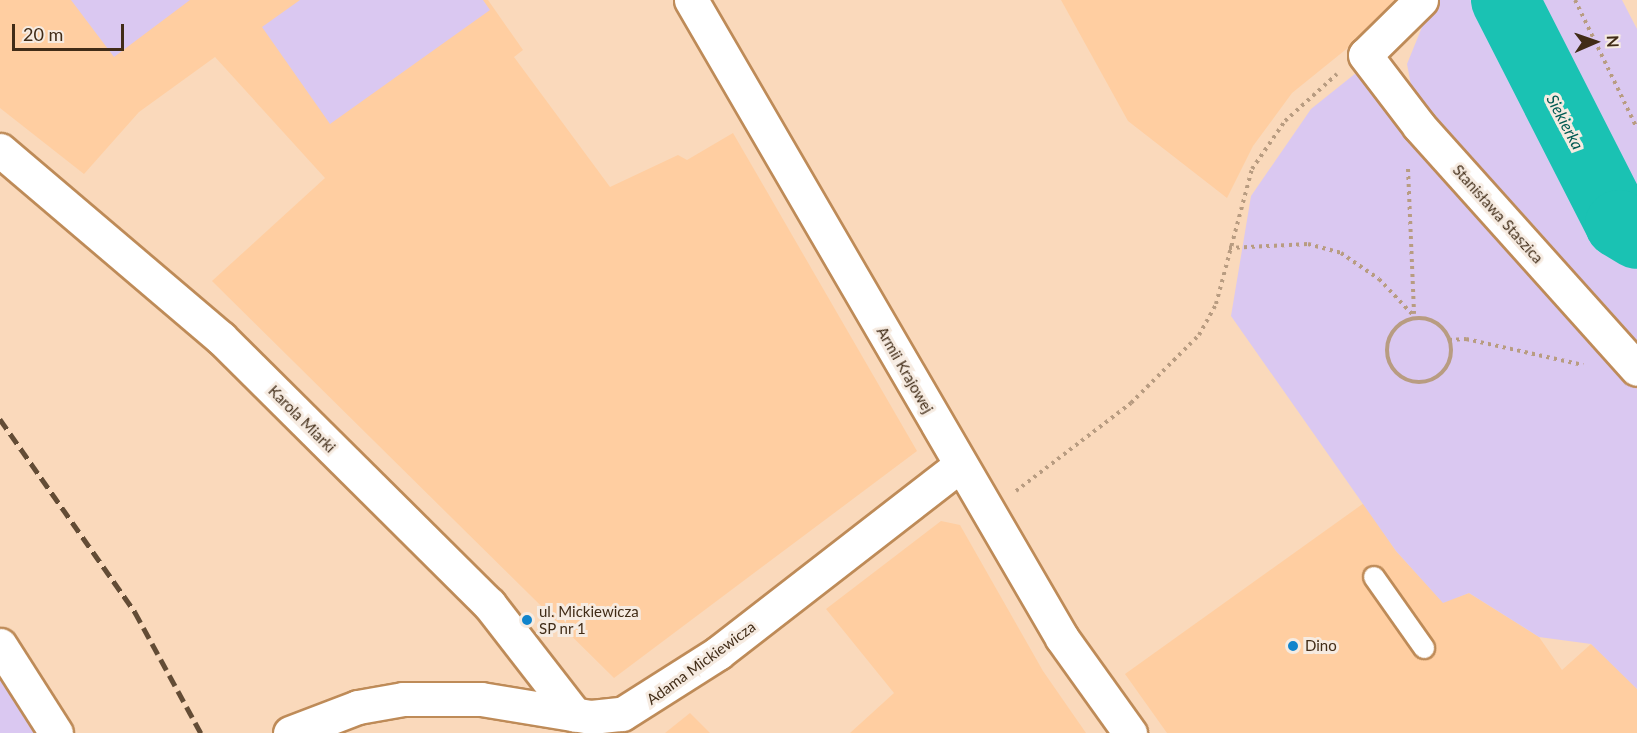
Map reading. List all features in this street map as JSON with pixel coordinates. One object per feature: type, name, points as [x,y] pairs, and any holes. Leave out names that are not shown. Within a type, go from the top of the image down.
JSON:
[{"type":"street","name":"Armii Krajowej","points":[[691,0],[1062,638],[1130,733]]},
{"type":"street","points":[[1365,55],[1420,0]]},
{"type":"street","name":"Stanisława Staszica","points":[[1365,55],[1419,126],[1637,369]]},
{"type":"street","name":"Karola Miarki","points":[[0,150],[221,338],[489,604],[593,722]]},
{"type":"street","name":"Adama Mickiewicza","points":[[290,733],[358,707],[403,699],[481,699],[593,722],[642,706],[709,659],[960,465]]},
{"type":"street","points":[[0,645],[56,733]]},
{"type":"lane","points":[[1374,577],[1424,648]]},
{"type":"path","points":[[1575,0],[1637,128]]},
{"type":"path","points":[[1010,495],[1077,449],[1187,350],[1216,304],[1242,190],[1273,136],[1319,89],[1365,55]]},
{"type":"path","points":[[1410,159],[1415,317]]},
{"type":"path","points":[[1229,248],[1308,244],[1341,253],[1361,264],[1415,317],[1433,321],[1449,340],[1449,361],[1438,375],[1421,382],[1402,378],[1389,363],[1387,344],[1397,327],[1415,317]]},
{"type":"path","points":[[1449,340],[1466,339],[1576,364],[1594,363]]},
{"type":"shaded area","points":[[0,0],[488,0],[523,50],[514,57],[610,187],[678,155],[687,160],[733,133],[917,451],[614,678],[212,281],[325,178],[215,57],[139,112],[84,174],[0,108]]},
{"type":"shaded area","points":[[71,0],[190,0],[114,57]]},
{"type":"shaded area","points":[[300,0],[483,0],[490,10],[330,124],[262,27]]},
{"type":"shaded area","points":[[1061,0],[1407,0],[1292,93],[1253,146],[1227,198],[1128,121]]},
{"type":"shaded area","points":[[1433,0],[1486,0],[1593,215],[1637,259],[1637,348],[1414,101],[1407,64]]},
{"type":"shaded area","points":[[1520,0],[1622,0],[1637,29],[1637,216],[1607,180],[1591,136]]},
{"type":"shaded area","points":[[1361,69],[1637,389],[1637,689],[1591,644],[1539,637],[1469,593],[1443,603],[1396,551],[1231,316],[1251,196],[1311,109]]},
{"type":"shaded area","points":[[1364,503],[1396,551],[1443,602],[1469,593],[1539,637],[1562,670],[1591,644],[1607,655],[1637,689],[1637,733],[1167,733],[1125,674]]},
{"type":"shaded area","points":[[941,521],[960,525],[1043,671],[1086,733],[850,733],[894,693],[826,609]]},
{"type":"shaded area","points":[[0,675],[35,733],[0,733]]},
{"type":"shaded area","points":[[690,713],[710,733],[665,733]]},
{"type":"waterway","name":"Siekierka","points":[[1505,0],[1619,224],[1637,235]]},
{"type":"railway","points":[[0,419],[135,612],[201,733]]},
{"type":"place","name":"ul. Mickiewicza SP nr 1","points":[[527,620]]},
{"type":"place","name":"Dino","points":[[1293,646]]}]
